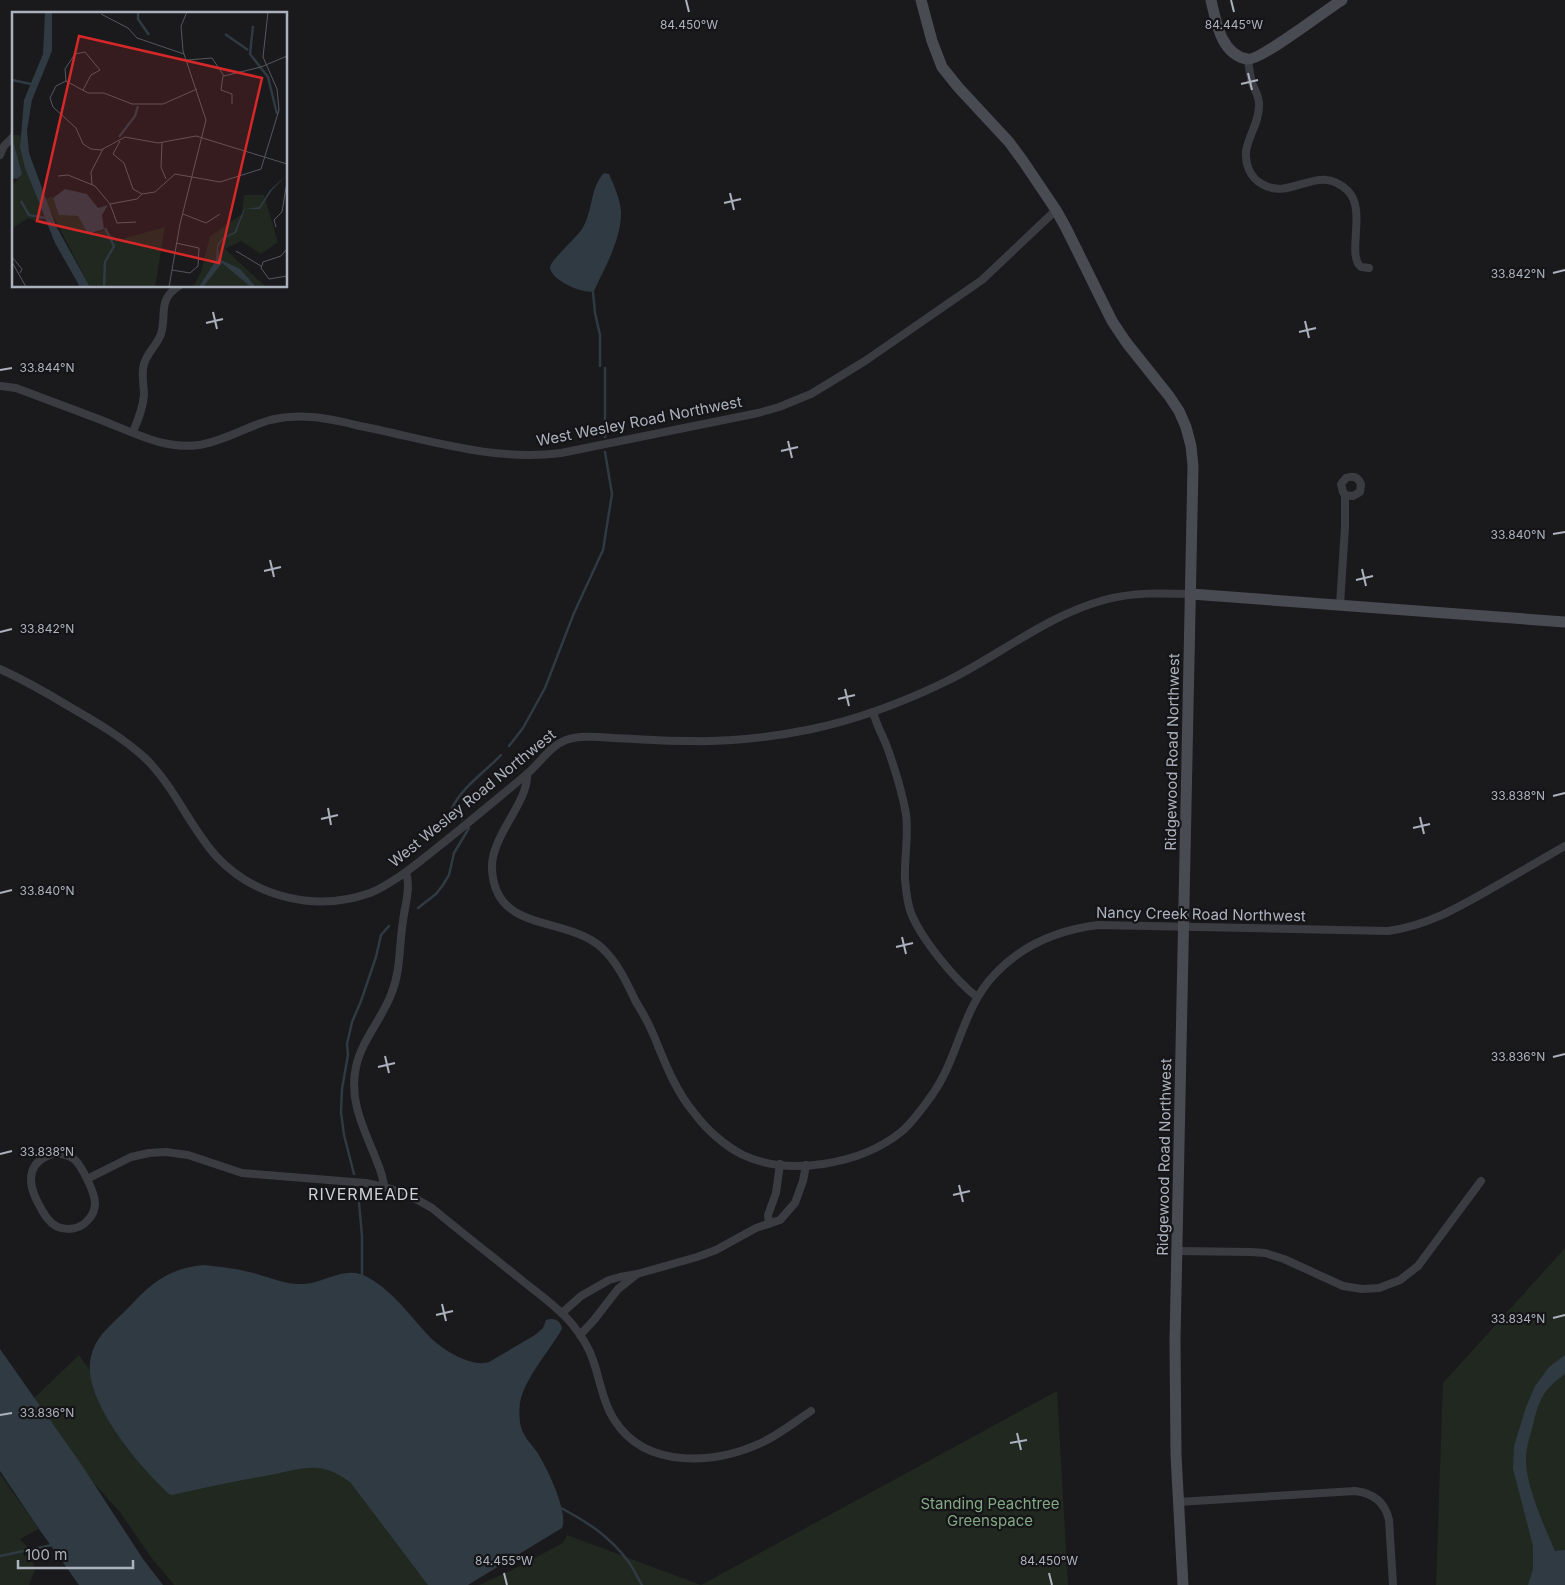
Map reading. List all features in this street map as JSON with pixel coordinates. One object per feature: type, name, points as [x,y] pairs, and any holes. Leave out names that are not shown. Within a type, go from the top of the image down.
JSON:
[{"type":"street","name":"Ridgewood Road Northwest","points":[[921,0],[932,41],[942,67],[1009,142],[1056,210],[1112,322],[1179,411],[1191,446],[1193,466],[1191,594],[1175,1340],[1178,1502],[1183,1585]]},
{"type":"street","points":[[1211,0],[1218,31],[1223,40],[1234,52],[1248,60],[1255,59],[1342,0]]},
{"type":"street","points":[[1248,60],[1250,76],[1257,93],[1259,105],[1257,117],[1245,150],[1246,163],[1251,174],[1262,184],[1277,189],[1289,188],[1318,179],[1327,179],[1336,182],[1348,191],[1353,198],[1357,211],[1356,260],[1361,267],[1369,268]]},
{"type":"street","points":[[0,155],[4,146],[12,138]]},
{"type":"street","name":"West Wesley Road Northwest","points":[[0,386],[16,388],[166,443],[197,445],[211,442],[271,420],[288,417],[311,417],[473,450],[513,456],[564,453],[758,413],[811,394],[876,353],[982,280],[1056,210]]},
{"type":"street","points":[[133,432],[143,402],[143,366],[161,334],[166,298],[176,288]]},
{"type":"street","points":[[1340,605],[1346,527],[1345,495]]},
{"type":"street","name":"West Wesley Road Northwest","points":[[0,669],[33,685],[102,725],[144,758],[169,787],[205,842],[234,873],[272,894],[312,902],[352,898],[388,884],[406,872],[527,774],[564,740],[593,737],[692,741],[744,739],[812,729],[873,712],[910,698],[977,665],[1059,617],[1106,600],[1133,595],[1161,593],[1191,594],[1565,622]]},
{"type":"street","points":[[873,712],[895,772],[906,813],[905,877],[907,899],[911,912],[939,957],[968,990],[977,997]]},
{"type":"street","name":"Nancy Creek Road Northwest","points":[[527,774],[526,787],[492,858],[494,881],[500,896],[508,907],[516,913],[537,922],[574,932],[603,949],[623,975],[649,1024],[682,1097],[694,1114],[736,1151],[755,1159],[780,1164],[806,1165],[835,1162],[858,1156],[890,1139],[906,1127],[932,1096],[943,1078],[967,1016],[977,997],[994,974],[1013,957],[1034,943],[1058,933],[1078,927],[1098,925],[1388,931],[1403,929],[1455,910],[1565,846]]},
{"type":"street","points":[[384,1186],[382,1172],[357,1111],[353,1081],[360,1053],[388,1002],[395,982],[400,961],[403,920],[409,887],[406,872]]},
{"type":"street","points":[[87,1179],[131,1157],[166,1152],[188,1155],[242,1173],[384,1186],[409,1195],[432,1208],[562,1313],[580,1335],[592,1358],[606,1403],[615,1420],[633,1441],[658,1454],[687,1458],[710,1457],[732,1453],[765,1441],[811,1411]]},
{"type":"street","points":[[56,1153],[65,1154],[75,1160],[87,1179],[95,1197],[94,1212],[84,1224],[70,1229],[58,1227],[48,1220],[32,1192],[30,1182],[32,1171],[37,1162],[46,1156],[56,1153]]},
{"type":"street","points":[[769,1224],[768,1215],[776,1193],[780,1164]]},
{"type":"street","points":[[562,1313],[581,1296],[599,1285],[620,1277],[637,1274],[716,1250],[756,1228],[780,1220],[795,1203],[803,1181],[806,1165]]},
{"type":"street","points":[[1177,1251],[1265,1253],[1284,1259],[1343,1286],[1362,1289],[1379,1288],[1400,1280],[1418,1266],[1480,1181]]},
{"type":"street","points":[[580,1335],[618,1289],[637,1274]]},
{"type":"street","points":[[1178,1502],[1355,1491],[1366,1492],[1380,1501],[1387,1513],[1393,1585]]},
{"type":"green space","points":[[1565,1248],[1565,1585],[1436,1585],[1443,1383]]},
{"type":"green space","points":[[79,1355],[159,1467],[302,1465],[345,1470],[452,1585],[174,1585],[150,1556],[120,1512],[77,1465],[31,1401]]},
{"type":"green space","name":"Standing Peachtree Greenspace","points":[[1057,1391],[1068,1585],[701,1585]]},
{"type":"green space","points":[[0,1474],[39,1529],[20,1539],[29,1549],[35,1569],[29,1585],[0,1585]]},
{"type":"green space","points":[[567,1535],[701,1585],[479,1585],[563,1543]]},
{"type":"shaded area","points":[[604,173],[609,174],[616,192],[621,211],[621,221],[612,252],[594,291],[589,292],[576,289],[561,281],[551,272],[550,267],[582,229],[586,222],[596,185]]},
{"type":"shaded area","points":[[204,1265],[253,1273],[292,1284],[313,1283],[345,1273],[361,1274],[386,1290],[429,1336],[441,1346],[465,1360],[474,1362],[489,1362],[535,1335],[543,1328],[546,1320],[554,1319],[559,1321],[562,1329],[527,1384],[522,1394],[519,1413],[523,1433],[537,1452],[556,1489],[562,1511],[562,1528],[468,1585],[428,1585],[350,1482],[331,1471],[318,1468],[302,1469],[172,1495],[169,1494],[128,1449],[102,1409],[94,1389],[90,1370],[92,1353],[98,1339],[154,1283],[181,1269]]},
{"type":"shaded area","points":[[0,1349],[81,1464],[143,1559],[163,1585],[79,1585],[39,1529],[0,1471]]},
{"type":"shaded area","points":[[1565,1355],[1565,1374],[1547,1390],[1540,1401],[1528,1442],[1526,1459],[1529,1481],[1536,1506],[1555,1551],[1565,1550],[1565,1585],[1528,1585],[1533,1569],[1533,1546],[1513,1469],[1514,1446],[1526,1407],[1535,1386],[1549,1367]]},
{"type":"waterway","points":[[593,292],[600,335],[600,366]]},
{"type":"waterway","points":[[605,368],[605,437]]},
{"type":"waterway","points":[[509,746],[523,728],[545,688],[574,613],[603,550],[612,494],[605,452]]},
{"type":"waterway","points":[[462,819],[452,808],[468,786],[501,755]]},
{"type":"waterway","points":[[418,908],[436,894],[443,885],[449,875],[454,853],[469,828]]},
{"type":"waterway","points":[[354,1174],[344,1135],[341,1112],[342,1089],[348,1055],[347,1044],[352,1022],[376,957],[381,935],[389,926]]},
{"type":"waterway","points":[[358,1191],[362,1236],[362,1275]]},
{"type":"waterway","points":[[561,1508],[581,1519],[606,1537],[621,1552],[642,1585]]},
{"type":"waterway","points":[[0,1556],[52,1545]]},
{"type":"district","name":"RIVERMEADE","points":[[364,1194]]}]
